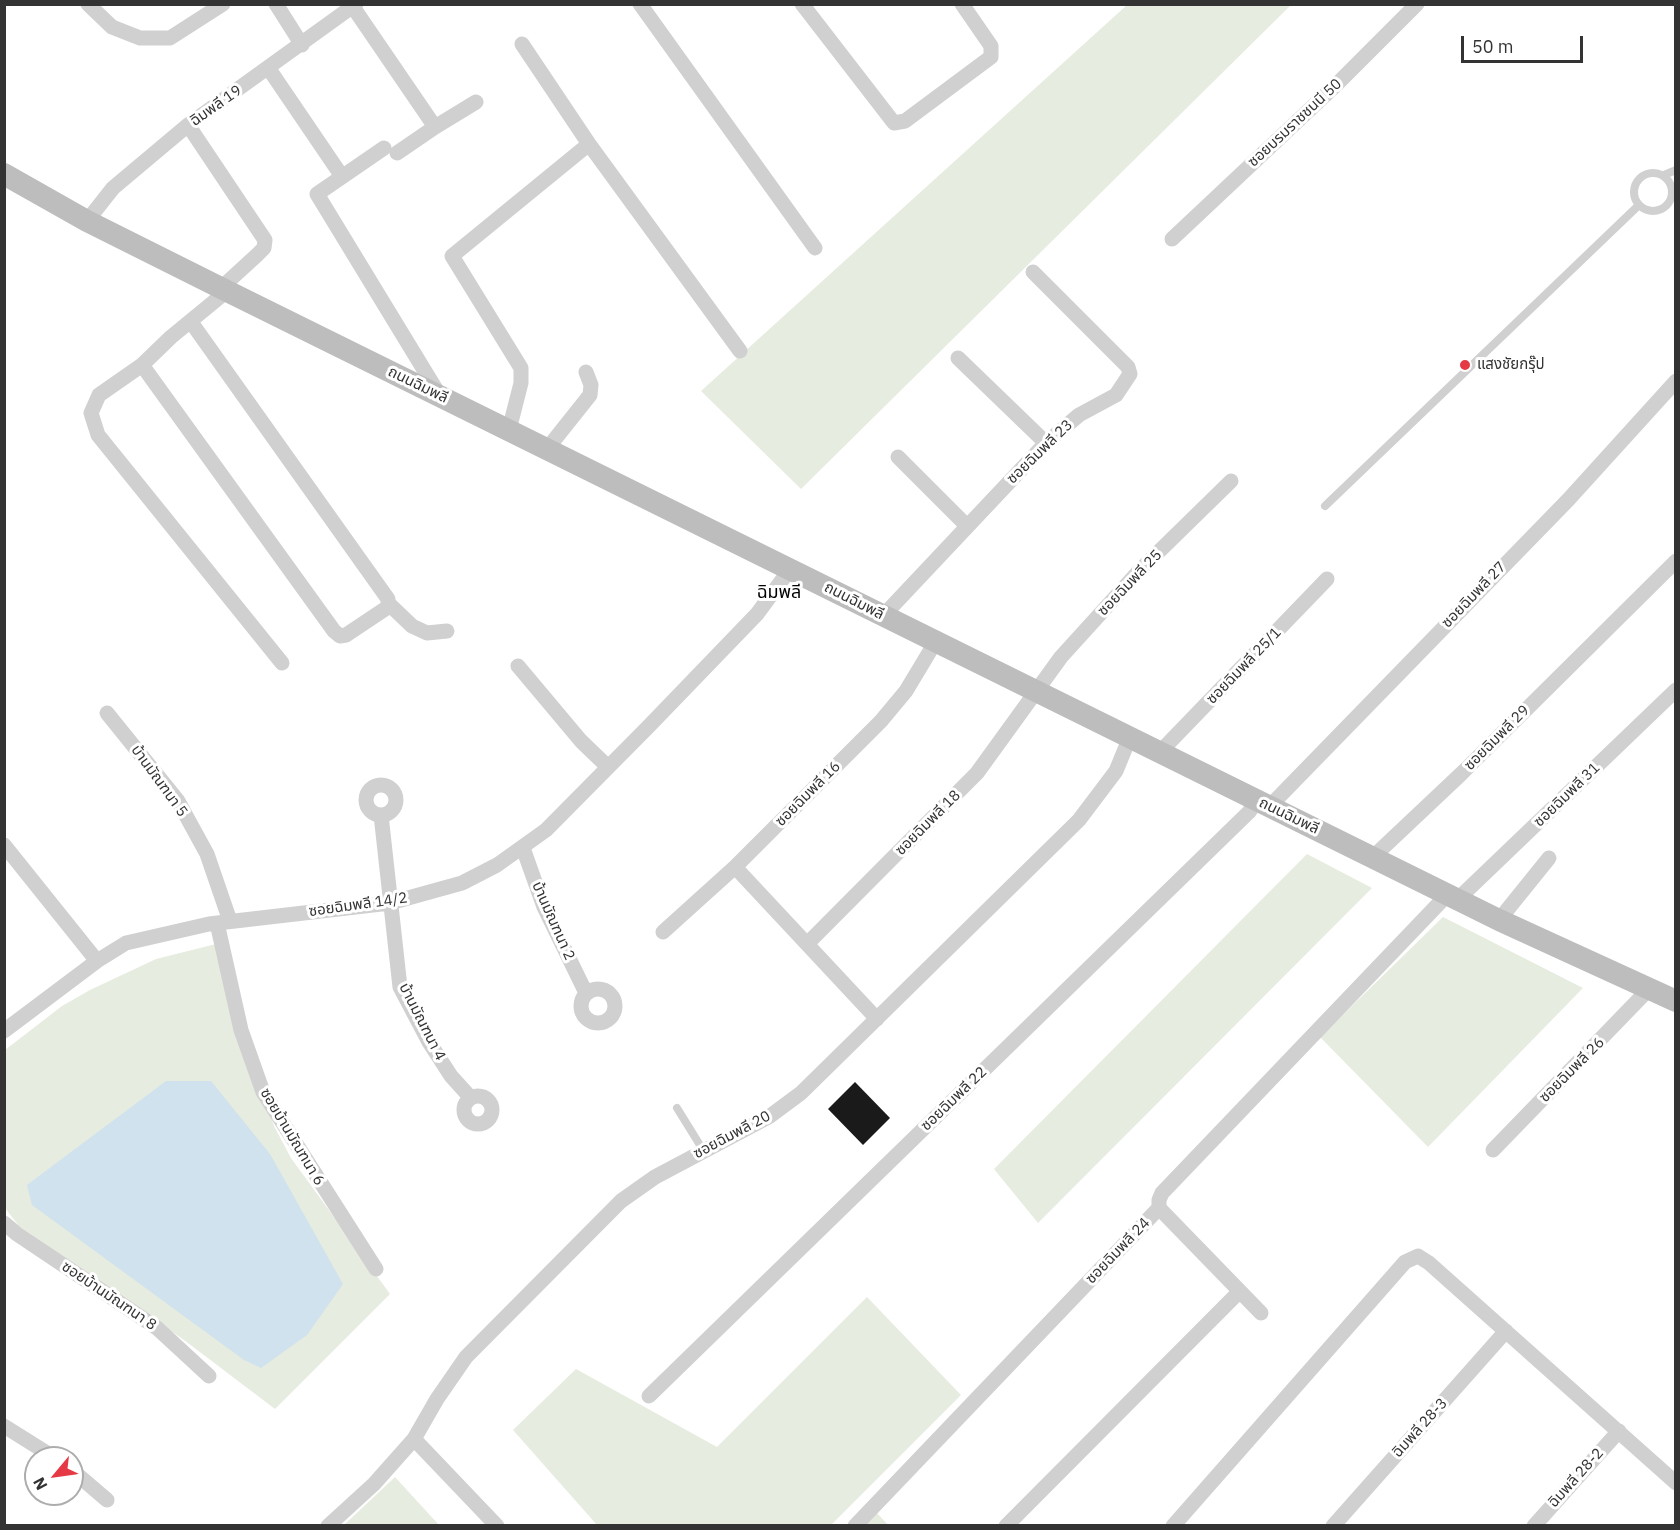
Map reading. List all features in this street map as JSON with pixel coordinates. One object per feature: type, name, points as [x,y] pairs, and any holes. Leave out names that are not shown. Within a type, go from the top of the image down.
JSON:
[{"type":"street","points":[[88,4],[112,27],[141,38],[170,38],[223,4]]},
{"type":"street","points":[[276,4],[302,45]]},
{"type":"street","points":[[640,4],[815,248]]},
{"type":"street","points":[[802,4],[894,123],[905,121],[991,57],[991,46],[962,4]]},
{"type":"street","name":"ซอยบรมราชชนนี 50","points":[[1172,239],[1338,83],[1417,4]]},
{"type":"street","points":[[355,6],[435,127]]},
{"type":"street","name":"ฉิมพลี 19","points":[[87,221],[113,188],[188,125],[355,6]]},
{"type":"street","points":[[522,44],[589,144],[740,351]]},
{"type":"street","points":[[269,69],[339,172]]},
{"type":"street","points":[[440,396],[317,194],[476,102]]},
{"type":"street","points":[[188,125],[265,240],[264,248],[191,322],[142,365],[99,395],[91,413],[98,435],[282,663]]},
{"type":"street","points":[[509,430],[521,383],[521,368],[452,256],[589,144]]},
{"type":"street","name":"ถนนฉิมพลี","points":[[4,174],[87,221],[224,290],[791,568],[883,616],[1500,920],[1676,1001]]},
{"type":"street","name":"ซอยฉิมพลี 23","points":[[883,616],[1046,443],[1079,415],[1116,395],[1130,374],[1128,367],[1033,272]]},
{"type":"street","points":[[191,322],[389,604],[412,626],[427,633],[447,631]]},
{"type":"street","points":[[958,358],[1046,443]]},
{"type":"street","points":[[142,365],[334,632],[340,636],[346,635],[389,604]]},
{"type":"street","points":[[547,449],[590,395],[591,386],[586,372]]},
{"type":"street","name":"ซอยฉิมพลี 27","points":[[1264,803],[1568,500],[1676,381]]},
{"type":"street","points":[[898,458],[967,526]]},
{"type":"street","name":"ซอยฉิมพลี 25","points":[[1035,690],[1061,657],[1140,570],[1231,481]]},
{"type":"street","name":"ซอยฉิมพลี 29","points":[[1373,857],[1461,774],[1676,561]]},
{"type":"street","name":"ซอยฉิมพลี 14/2","points":[[4,1031],[97,961],[126,944],[223,922],[390,903],[462,883],[523,848],[546,830],[757,614],[791,568]]},
{"type":"street","name":"ซอยฉิมพลี 25/1","points":[[1160,752],[1327,579]]},
{"type":"street","name":"ซอยฉิมพลี 16","points":[[663,932],[735,867],[896,705],[936,641]]},
{"type":"street","points":[[518,666],[581,741],[608,766]]},
{"type":"street","name":"ซอยฉิมพลี 18","points":[[807,944],[977,773],[993,754],[1035,690]]},
{"type":"street","name":"ซอยฉิมพลี 31","points":[[1453,897],[1676,690]]},
{"type":"street","name":"บ้านมัณฑนา 5","points":[[107,713],[178,801],[207,854],[223,922]]},
{"type":"street","name":"ซอยฉิมพลี 20","points":[[328,1526],[374,1484],[414,1439],[466,1356],[501,1319],[621,1201],[655,1177],[771,1116],[801,1093],[1079,820],[1116,771],[1130,737]]},
{"type":"street","name":"ซอยฉิมพลี 22","points":[[649,1396],[1249,812],[1264,803]]},
{"type":"street","name":"บ้านมัณฑนา 4","points":[[381,815],[400,987],[429,1042],[451,1076],[470,1097]]},
{"type":"street","points":[[4,845],[97,961]]},
{"type":"street","name":"บ้านมัณฑนา 2","points":[[523,848],[544,907],[586,993]]},
{"type":"street","points":[[1500,920],[1549,858]]},
{"type":"street","points":[[735,867],[877,1019]]},
{"type":"street","name":"ซอยฉิมพลี 24","points":[[855,1526],[1159,1208],[1162,1193],[1453,897]]},
{"type":"street","name":"ซอยบ้านมัณฑนา 6","points":[[223,922],[241,1030],[263,1092],[376,1269]]},
{"type":"street","name":"ซอยฉิมพลี 26","points":[[1493,1150],[1649,989]]},
{"type":"street","points":[[1159,1208],[1261,1313]]},
{"type":"street","name":"ซอยบ้านมัณฑนา 8","points":[[4,1223],[157,1328],[208,1376]]},
{"type":"street","points":[[1173,1526],[1405,1262],[1418,1256],[1430,1263],[1676,1483]]},
{"type":"street","points":[[1006,1526],[1239,1292]]},
{"type":"street","name":"ฉิมพลี 28-3","points":[[1334,1526],[1506,1331]]},
{"type":"street","points":[[4,1426],[36,1446]]},
{"type":"street","name":"ฉิมพลี 28-2","points":[[1534,1526],[1618,1431]]},
{"type":"street","points":[[414,1439],[497,1526]]},
{"type":"street","points":[[84,1481],[106,1500]]},
{"type":"lane","points":[[1664,175],[1676,170]]},
{"type":"lane","points":[[1655,172],[1664,175],[1671,182],[1674,191],[1671,201],[1665,208],[1656,211],[1646,210],[1639,205],[1634,196],[1634,187],[1646,173],[1655,172]]},
{"type":"lane","points":[[1325,506],[1639,205]]},
{"type":"lane","points":[[677,1108],[703,1150]]},
{"type":"shaded area","points":[[1127,5],[1291,5],[801,489],[701,391]]},
{"type":"shaded area","points":[[1307,854],[1372,888],[1038,1223],[994,1169]]},
{"type":"shaded area","points":[[1443,917],[1583,988],[1428,1147],[1320,1037]]},
{"type":"shaded area","points":[[216,944],[274,1126],[291,1158],[390,1294],[275,1409],[184,1340],[19,1226],[5,1208],[5,1050],[62,1006],[90,990],[156,959]]},
{"type":"shaded area","points":[[867,1297],[961,1395],[831,1525],[597,1525],[513,1430],[576,1369],[717,1447]]},
{"type":"shaded area","points":[[395,1477],[439,1525],[344,1525]]},
{"type":"shaded area","points":[[877,1513],[888,1525],[865,1526]]},
{"type":"water","points":[[166,1081],[211,1081],[270,1154],[343,1284],[307,1335],[261,1368],[244,1360],[32,1205],[27,1185]]},
{"type":"building","points":[[855,1082],[890,1118],[863,1145],[828,1109]]},
{"type":"place","name":"แสงชัยกรุ๊ป","points":[[1465,365]]},
{"type":"district","name":"ฉิมพลี","points":[[779,593]]}]
